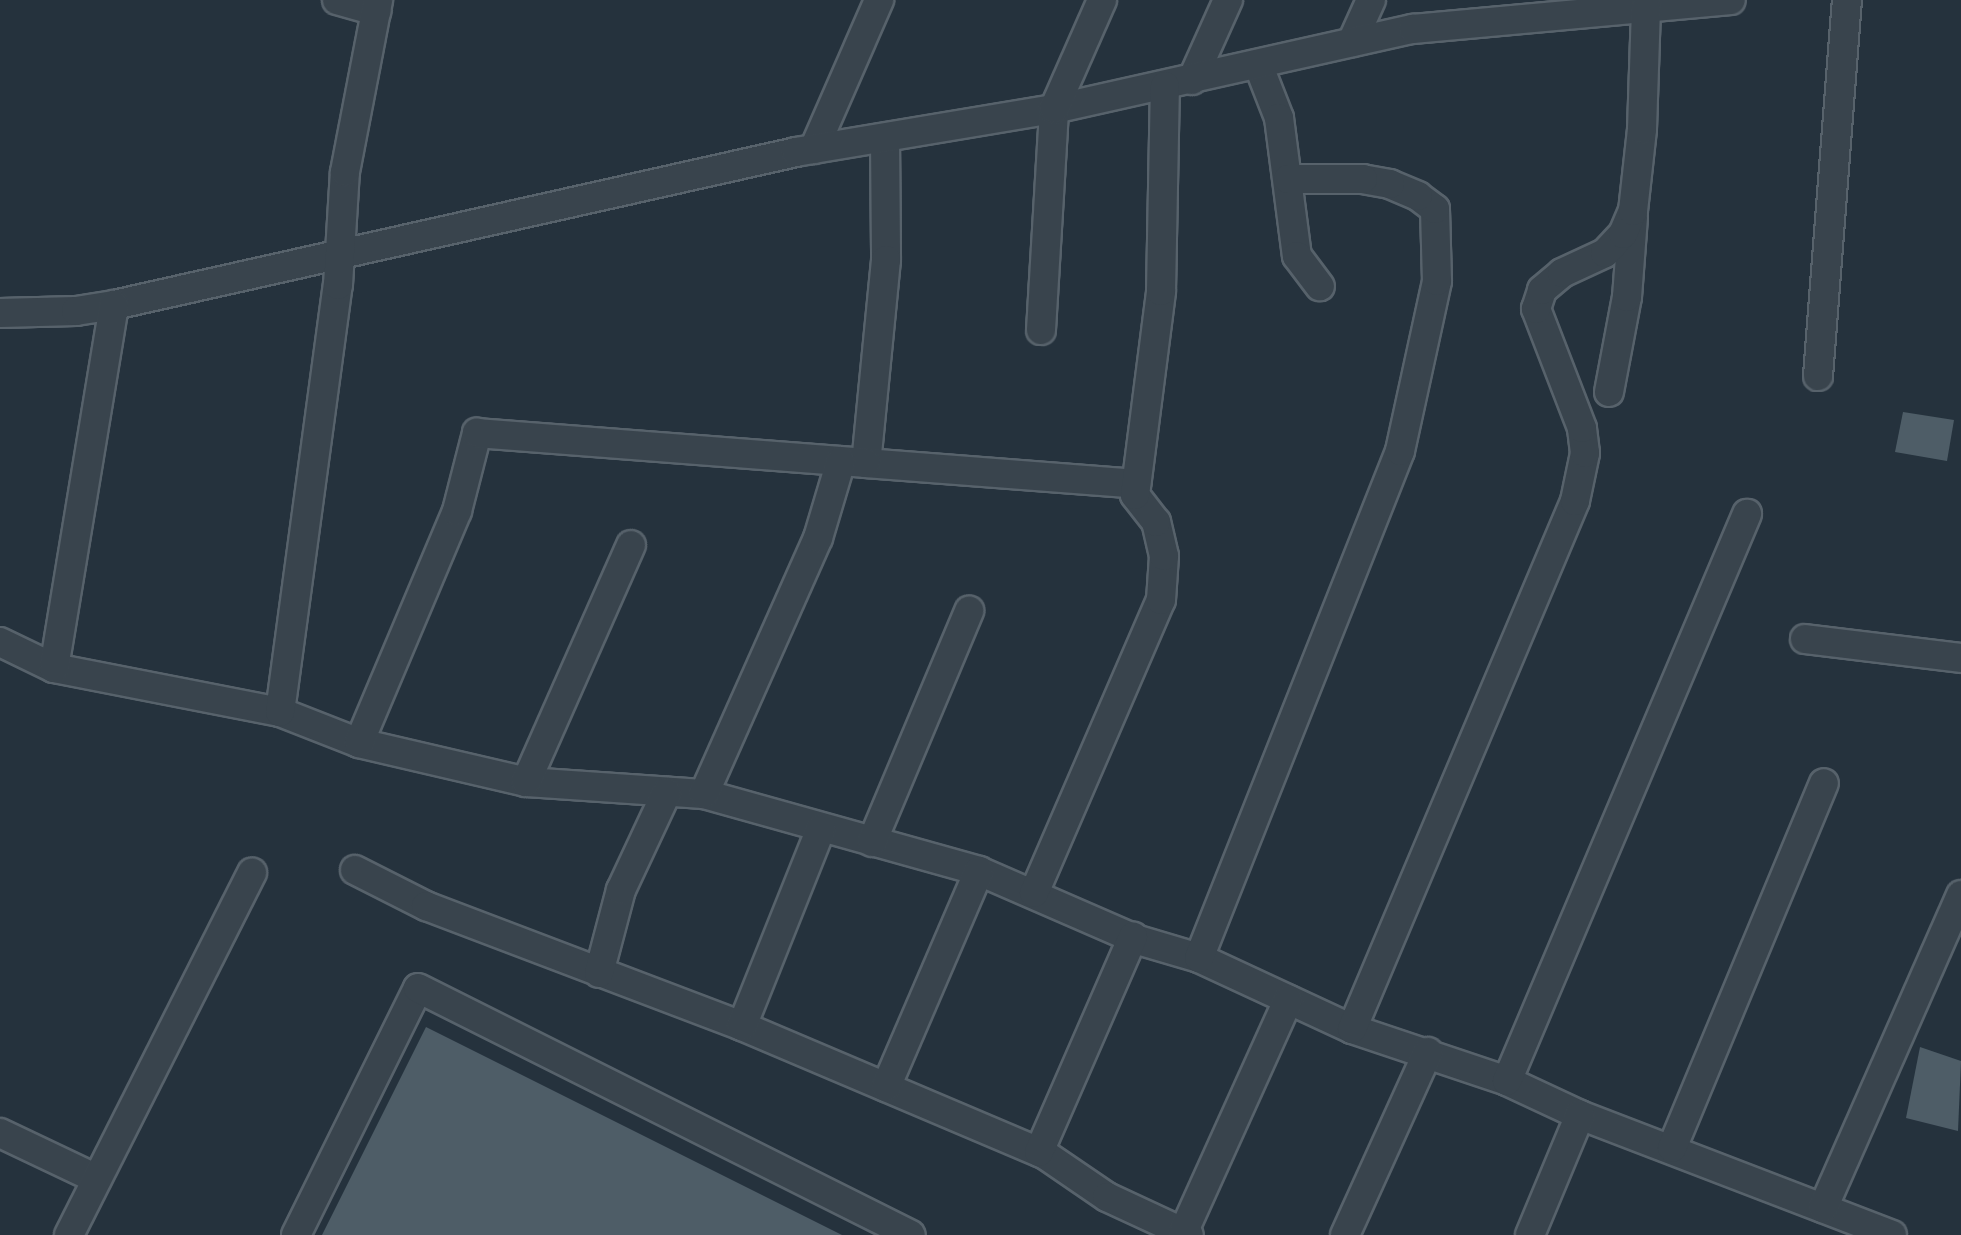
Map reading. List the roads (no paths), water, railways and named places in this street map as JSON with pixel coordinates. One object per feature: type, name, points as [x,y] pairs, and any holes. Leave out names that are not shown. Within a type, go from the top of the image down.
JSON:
[{"type":"street","points":[[280,712],[338,285],[345,172],[377,6],[337,0]]},
{"type":"street","points":[[814,149],[879,0]]},
{"type":"street","points":[[1041,330],[1054,109],[1102,0]]},
{"type":"street","points":[[1034,893],[1161,600],[1164,556],[1156,522],[1135,495],[1161,291],[1178,83],[1228,0]]},
{"type":"street","points":[[1352,42],[1371,0]]},
{"type":"street","points":[[0,313],[114,304],[339,251],[814,149],[1054,109],[1413,29],[1731,0]]},
{"type":"street","points":[[1818,376],[1847,0]]},
{"type":"street","points":[[1609,392],[1627,297],[1642,129],[1646,7]]},
{"type":"street","points":[[1258,65],[1279,118],[1297,256],[1320,286]]},
{"type":"street","points":[[704,794],[853,462],[886,260],[885,138]]},
{"type":"street","points":[[1199,958],[1400,451],[1437,281],[1435,209],[1418,196],[1390,184],[1363,179],[1288,179]]},
{"type":"street","points":[[1352,1029],[1581,478],[1585,453],[1582,428],[1536,309],[1542,290],[1562,274],[1605,253],[1623,234],[1633,211]]},
{"type":"street","points":[[54,668],[114,304]]},
{"type":"street","points":[[359,743],[457,511],[477,433],[1136,484]]},
{"type":"street","points":[[1507,1081],[1747,514]]},
{"type":"street","points":[[526,782],[631,545]]},
{"type":"street","points":[[872,842],[969,611]]},
{"type":"street","points":[[1805,639],[1961,658]]},
{"type":"street","points":[[0,642],[54,668],[280,712],[359,743],[526,782],[704,794],[979,871],[1133,937],[1199,958],[1352,1029],[1428,1052],[1507,1081],[1580,1115],[1672,1148],[1877,1232]]},
{"type":"street","points":[[1672,1148],[1824,783]]},
{"type":"street","points":[[599,973],[621,890],[667,792]]},
{"type":"street","points":[[742,1026],[821,828]]},
{"type":"street","points":[[355,870],[426,906],[742,1026],[1039,1152],[1107,1197],[1186,1234],[1289,1000]]},
{"type":"street","points":[[886,1087],[979,871]]},
{"type":"street","points":[[69,1235],[252,873]]},
{"type":"street","points":[[1823,1208],[1960,900]]},
{"type":"street","points":[[1039,1152],[1133,937]]},
{"type":"street","points":[[296,1235],[418,988],[911,1235]]},
{"type":"street","points":[[1345,1235],[1428,1052]]},
{"type":"street","points":[[1530,1235],[1580,1115]]},
{"type":"street","points":[[0,1133],[97,1180]]}]
